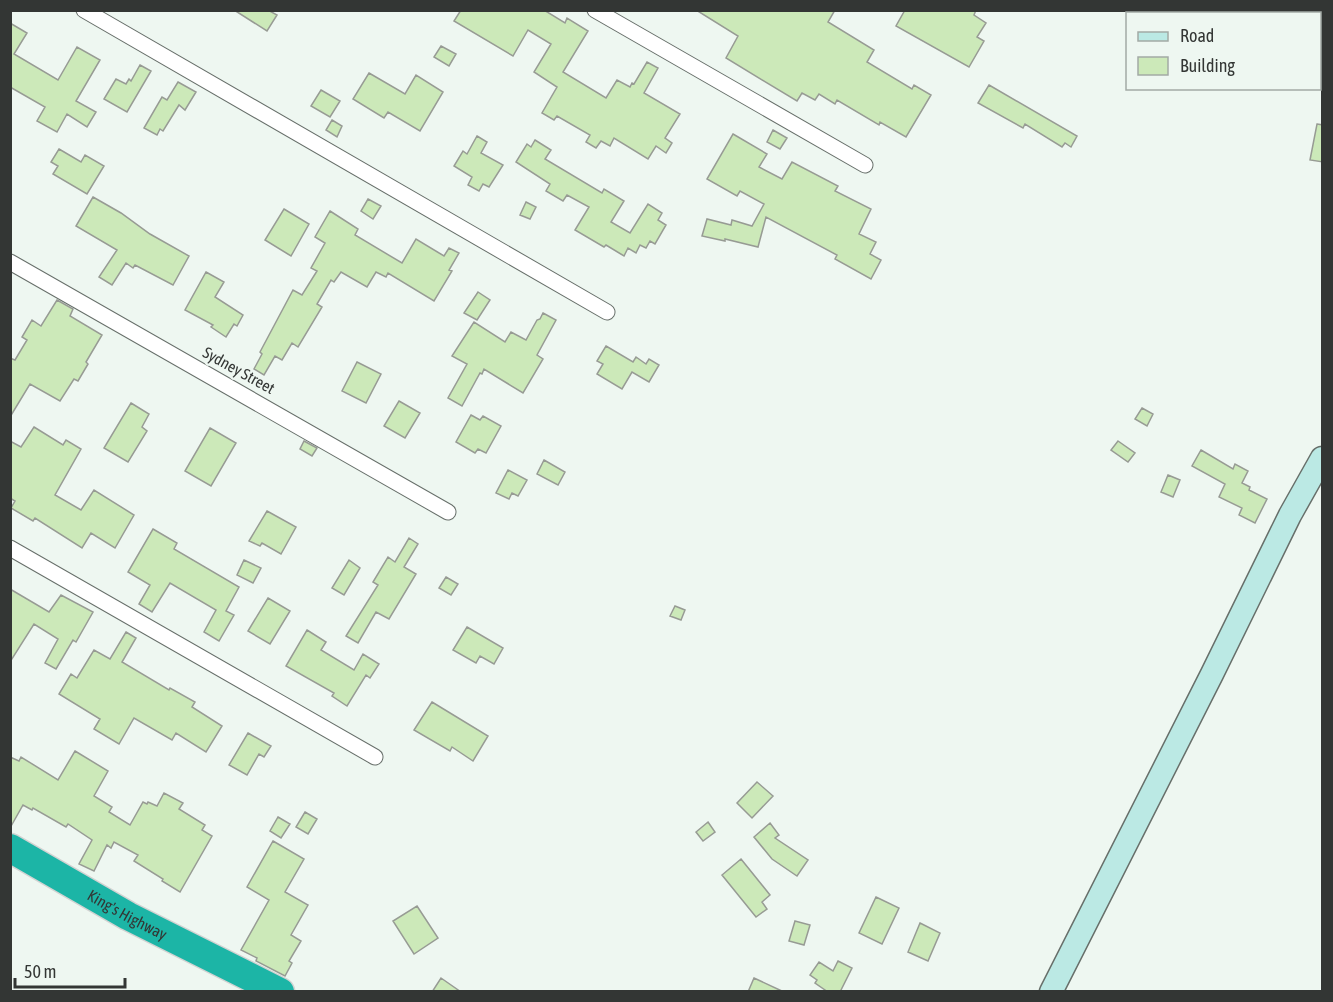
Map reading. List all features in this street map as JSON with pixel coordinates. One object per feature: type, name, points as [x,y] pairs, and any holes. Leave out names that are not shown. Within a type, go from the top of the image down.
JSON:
[{"type":"highway","name":"King's Highway","points":[[10,848],[128,916],[280,992]]},
{"type":"street","points":[[84,10],[607,312]]},
{"type":"street","points":[[595,10],[865,165]]},
{"type":"street","name":"Sydney Street","points":[[10,262],[448,512]]},
{"type":"street","points":[[1051,992],[1290,515],[1323,458]]},
{"type":"street","points":[[10,548],[375,757]]},
{"type":"building","points":[[234,10],[268,10],[277,15],[267,31]]},
{"type":"building","points":[[461,10],[544,10],[565,23],[567,18],[588,31],[563,72],[606,98],[617,80],[630,87],[632,83],[634,84],[647,62],[658,68],[644,93],[680,114],[665,138],[672,143],[666,153],[656,146],[648,159],[614,138],[610,146],[601,141],[596,148],[586,142],[590,135],[557,116],[554,120],[542,113],[557,87],[534,72],[551,44],[528,30],[513,56],[454,21]]},
{"type":"building","points":[[696,10],[835,10],[828,22],[874,50],[867,62],[912,89],[914,85],[931,95],[906,137],[880,122],[879,125],[837,100],[835,104],[819,94],[815,100],[802,93],[797,101],[726,58],[738,36]]},
{"type":"building","points":[[905,10],[976,10],[974,15],[986,23],[977,37],[984,41],[969,67],[896,26]]},
{"type":"building","points":[[10,23],[27,33],[14,54],[58,80],[77,47],[100,60],[76,101],[96,112],[87,127],[67,114],[57,132],[37,121],[45,107],[10,87]]},
{"type":"building","points":[[441,46],[456,54],[449,66],[434,57]]},
{"type":"building","points":[[140,65],[151,71],[127,112],[104,99],[116,79],[126,84],[129,79],[131,81]]},
{"type":"building","points":[[369,73],[405,94],[416,75],[443,92],[420,131],[388,112],[384,118],[353,99]]},
{"type":"building","points":[[178,82],[196,92],[185,110],[179,105],[163,131],[160,129],[157,135],[144,128],[162,97],[167,100]]},
{"type":"building","points":[[989,85],[1077,136],[1071,147],[1065,143],[1062,147],[1025,124],[1023,128],[978,103]]},
{"type":"building","points":[[321,90],[340,101],[330,117],[311,106]]},
{"type":"building","points":[[332,120],[342,126],[337,137],[326,130]]},
{"type":"building","points":[[1317,124],[1323,125],[1323,162],[1310,160]]},
{"type":"building","points":[[773,130],[787,138],[780,149],[767,142]]},
{"type":"building","points":[[733,134],[767,154],[759,167],[782,179],[792,162],[838,186],[835,191],[871,209],[859,234],[876,242],[870,254],[881,260],[871,279],[835,259],[837,255],[766,217],[758,247],[702,236],[707,219],[731,225],[732,220],[752,226],[764,204],[740,191],[737,196],[707,179]]},
{"type":"building","points":[[477,136],[487,142],[481,153],[503,165],[489,187],[483,184],[479,191],[468,185],[472,177],[454,166],[463,151],[467,154]]},
{"type":"building","points":[[535,140],[551,150],[545,159],[602,193],[604,189],[624,201],[611,222],[630,233],[648,204],[662,213],[658,220],[666,225],[655,244],[650,241],[646,248],[640,245],[636,253],[628,248],[624,256],[575,230],[589,207],[567,195],[563,201],[546,191],[550,184],[516,162],[527,144],[531,147]]},
{"type":"building","points":[[59,149],[81,162],[85,155],[104,166],[87,194],[53,174],[58,166],[51,162]]},
{"type":"building","points":[[93,197],[189,256],[173,285],[135,265],[133,268],[126,263],[112,285],[99,277],[117,250],[76,226]]},
{"type":"building","points":[[368,199],[381,206],[373,219],[361,211]]},
{"type":"building","points":[[526,202],[536,207],[530,219],[520,215]]},
{"type":"building","points":[[284,209],[309,224],[291,256],[265,240]]},
{"type":"building","points":[[330,211],[358,229],[355,235],[402,263],[416,239],[444,256],[449,248],[459,253],[449,270],[452,271],[434,301],[388,273],[386,277],[376,272],[367,287],[341,272],[334,282],[331,280],[317,304],[322,307],[298,347],[292,343],[282,360],[275,356],[264,375],[254,369],[262,354],[260,352],[293,290],[302,295],[317,271],[311,268],[325,243],[315,237]]},
{"type":"building","points":[[206,272],[224,282],[215,297],[243,315],[237,326],[234,324],[226,337],[211,327],[213,325],[185,310]]},
{"type":"building","points":[[478,292],[490,300],[477,320],[464,313]]},
{"type":"building","points":[[57,300],[73,309],[70,316],[102,335],[78,381],[74,379],[60,401],[30,384],[10,417],[10,358],[15,360],[27,340],[22,337],[32,320],[41,326]]},
{"type":"building","points":[[543,313],[556,320],[537,355],[543,359],[523,393],[484,369],[462,406],[448,398],[467,364],[452,356],[474,322],[505,342],[511,332],[526,340]]},
{"type":"building","points":[[606,346],[633,362],[636,357],[646,364],[649,359],[659,365],[649,382],[632,372],[622,389],[597,374],[603,364],[597,361]]},
{"type":"building","points":[[357,362],[381,374],[366,403],[342,391]]},
{"type":"building","points":[[399,401],[420,413],[405,438],[384,426]]},
{"type":"building","points":[[131,403],[149,414],[142,427],[147,431],[128,462],[104,448]]},
{"type":"building","points":[[1142,408],[1153,414],[1147,426],[1135,419]]},
{"type":"building","points":[[471,415],[480,420],[483,416],[501,426],[486,453],[478,449],[475,453],[456,442]]},
{"type":"building","points":[[34,427],[63,445],[66,440],[81,449],[55,495],[81,510],[94,490],[134,515],[115,548],[91,533],[82,548],[35,518],[33,521],[11,508],[15,501],[10,498],[10,441],[21,447]]},
{"type":"building","points":[[210,428],[236,443],[211,486],[185,471]]},
{"type":"building","points":[[304,441],[317,448],[312,456],[300,449]]},
{"type":"building","points":[[1118,441],[1135,453],[1128,462],[1111,450]]},
{"type":"building","points":[[1201,450],[1233,469],[1235,464],[1248,471],[1242,483],[1250,487],[1249,490],[1267,499],[1255,523],[1239,515],[1242,508],[1219,497],[1225,484],[1192,466]]},
{"type":"building","points":[[544,460],[565,472],[558,485],[537,474]]},
{"type":"building","points":[[508,470],[527,480],[518,496],[512,493],[509,499],[496,493]]},
{"type":"building","points":[[1168,475],[1180,480],[1173,497],[1161,492]]},
{"type":"building","points":[[267,511],[296,527],[281,554],[262,543],[260,546],[249,541]]},
{"type":"building","points":[[153,529],[177,543],[174,549],[239,587],[226,611],[234,615],[219,641],[204,632],[216,610],[170,583],[152,612],[139,604],[150,585],[128,572]]},
{"type":"building","points":[[409,538],[418,544],[404,567],[416,574],[389,619],[376,612],[358,643],[346,636],[378,585],[373,582],[388,557],[395,562]]},
{"type":"building","points":[[244,560],[261,568],[253,583],[237,575]]},
{"type":"building","points":[[349,560],[360,568],[344,595],[332,588]]},
{"type":"building","points":[[446,577],[458,584],[451,595],[439,588]]},
{"type":"building","points":[[10,589],[49,612],[61,595],[93,612],[76,642],[73,640],[56,669],[45,663],[58,639],[34,624],[10,662]]},
{"type":"building","points":[[268,598],[290,611],[270,644],[248,631]]},
{"type":"building","points":[[675,606],[685,610],[681,620],[670,616]]},
{"type":"building","points":[[467,627],[503,648],[494,664],[480,656],[476,663],[453,650]]},
{"type":"building","points":[[307,630],[326,642],[321,650],[354,670],[363,654],[379,664],[370,678],[366,675],[347,706],[332,696],[334,693],[286,666]]},
{"type":"building","points":[[126,632],[136,638],[122,662],[169,690],[170,688],[195,702],[192,707],[222,726],[206,752],[176,733],[172,740],[134,718],[119,744],[94,729],[100,719],[59,694],[71,674],[77,678],[94,650],[110,659]]},
{"type":"building","points":[[432,702],[488,736],[473,761],[452,747],[450,751],[414,730]]},
{"type":"building","points":[[248,733],[271,746],[264,757],[259,754],[247,775],[229,765]]},
{"type":"building","points":[[75,751],[108,771],[94,796],[112,807],[109,812],[130,825],[143,802],[157,806],[164,793],[183,803],[179,809],[205,825],[202,830],[212,836],[180,892],[134,861],[138,855],[114,842],[111,848],[107,845],[94,871],[79,864],[92,840],[68,824],[66,827],[33,808],[32,810],[23,805],[10,828],[10,757],[19,761],[21,757],[58,780]]},
{"type":"building","points":[[757,782],[773,796],[752,818],[737,803]]},
{"type":"building","points":[[305,812],[317,819],[308,834],[296,827]]},
{"type":"building","points":[[278,817],[290,824],[281,838],[270,831]]},
{"type":"building","points":[[708,822],[715,832],[703,841],[696,832]]},
{"type":"building","points":[[770,823],[779,835],[775,838],[808,860],[797,876],[772,859],[754,837]]},
{"type":"building","points":[[273,841],[304,859],[285,892],[308,905],[291,935],[301,941],[289,961],[292,963],[285,976],[256,961],[257,958],[241,950],[269,900],[247,887]]},
{"type":"building","points":[[741,859],[770,895],[762,902],[767,909],[756,917],[722,875]]},
{"type":"building","points":[[876,897],[899,908],[882,944],[859,933]]},
{"type":"building","points":[[417,906],[438,938],[414,954],[393,921]]},
{"type":"building","points":[[795,921],[810,925],[804,945],[789,941]]},
{"type":"building","points":[[920,923],[940,933],[928,961],[908,952]]},
{"type":"building","points":[[838,961],[852,968],[840,992],[828,992],[815,983],[817,980],[810,975],[819,962],[833,971]]},
{"type":"building","points":[[441,978],[461,992],[432,992]]},
{"type":"building","points":[[754,978],[784,992],[748,992]]}]
